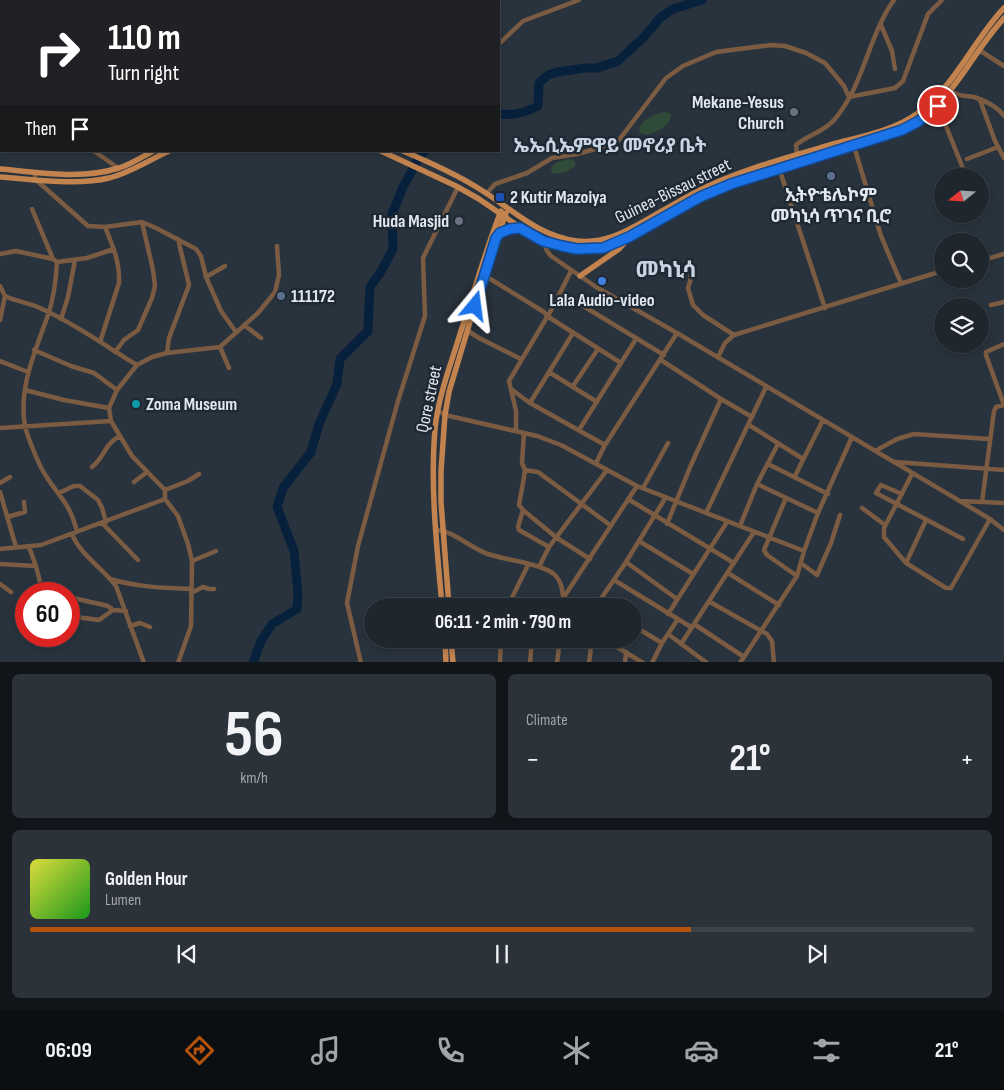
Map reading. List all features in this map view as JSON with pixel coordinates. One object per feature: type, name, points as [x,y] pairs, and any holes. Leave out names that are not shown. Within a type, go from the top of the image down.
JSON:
[{"type":"main road","name":"Guinea-Bissau street","points":[[406,152],[487,193],[533,226],[562,238],[578,241],[608,239],[623,233],[697,192],[730,177],[897,124],[918,113],[947,85],[988,25],[1004,8]]},
{"type":"main road","points":[[383,152],[458,187],[543,241],[562,246],[591,249],[603,248],[629,237],[700,197],[731,184],[902,130],[919,121],[934,109],[951,91],[1004,18]]},
{"type":"main road","points":[[0,169],[77,175],[94,174],[118,168],[151,152]]},
{"type":"main road","points":[[0,176],[74,182],[108,178],[127,172],[167,152]]},
{"type":"main road","points":[[490,206],[496,215],[495,229]]},
{"type":"main road","name":"Qore street","points":[[448,598],[441,472],[445,415],[449,392],[505,207]]},
{"type":"main road","name":"Qore street","points":[[441,598],[433,468],[435,426],[453,356],[481,267],[502,215]]},
{"type":"main road","points":[[496,238],[500,233],[520,228]]},
{"type":"main road","points":[[580,276],[619,249],[629,237]]},
{"type":"main road","points":[[445,648],[446,662]]},
{"type":"main road","points":[[452,648],[453,662]]},
{"type":"street","points":[[500,43],[523,21],[579,0]]},
{"type":"street","points":[[797,155],[796,145],[832,123],[840,114],[880,24],[894,0]]},
{"type":"street","points":[[849,97],[895,88],[900,85],[928,14],[942,0]]},
{"type":"street","points":[[880,24],[892,51],[896,69]]},
{"type":"street","points":[[487,193],[495,184],[527,173],[552,158],[578,154],[619,140],[666,78],[683,66],[716,52],[772,45],[785,46],[806,53],[825,63],[844,86],[849,97]]},
{"type":"street","points":[[979,50],[1004,66]]},
{"type":"street","points":[[951,91],[956,95],[973,96],[996,108],[1003,114]]},
{"type":"street","points":[[980,100],[1004,158]]},
{"type":"street","points":[[934,109],[940,113],[944,121],[963,168]]},
{"type":"street","points":[[852,139],[881,236],[901,283]]},
{"type":"street","points":[[967,159],[998,146]]},
{"type":"street","points":[[95,152],[118,168]]},
{"type":"street","points":[[780,168],[825,308]]},
{"type":"street","points":[[35,172],[35,179],[88,226],[105,227],[142,222],[196,249],[199,252],[206,277],[221,311],[236,332]]},
{"type":"street","points":[[361,662],[347,603],[358,546],[398,401],[425,316],[423,258],[458,187]]},
{"type":"street","points":[[32,208],[55,261],[56,279],[49,313],[34,350],[28,372],[24,407],[26,427],[41,467],[68,505],[77,546],[110,579],[118,591],[144,662]]},
{"type":"street","points":[[115,352],[124,340],[138,330],[152,298],[155,286],[142,222]]},
{"type":"street","points":[[100,342],[119,283],[118,264],[105,227]]},
{"type":"street","points":[[167,353],[169,338],[189,285],[178,239]]},
{"type":"street","points":[[543,241],[551,256],[571,271],[960,501],[1004,530]]},
{"type":"street","points":[[178,662],[191,626],[192,561],[182,526],[165,499],[164,490],[132,456],[111,421],[109,408],[117,390],[137,365],[152,357],[167,353],[220,347],[258,313],[275,292],[279,274],[277,246]]},
{"type":"street","points":[[0,254],[16,251],[55,261],[87,258],[114,249]]},
{"type":"street","points":[[989,258],[1004,254]]},
{"type":"street","points":[[61,319],[68,297],[75,260]]},
{"type":"street","points":[[206,277],[225,266]]},
{"type":"street","points":[[689,267],[691,278],[688,288],[693,305],[704,315],[734,335]]},
{"type":"street","points":[[516,431],[516,411],[509,381],[571,271]]},
{"type":"street","points":[[718,357],[725,343],[734,335],[934,274]]},
{"type":"street","points":[[484,275],[621,363]]},
{"type":"street","points":[[0,286],[5,296],[0,320]]},
{"type":"street","points":[[560,292],[636,339],[721,399],[752,417]]},
{"type":"street","points":[[5,296],[43,309],[79,327],[137,365]]},
{"type":"street","points":[[991,305],[1004,302]]},
{"type":"street","points":[[244,325],[262,338]]},
{"type":"street","points":[[468,331],[521,360]]},
{"type":"street","points":[[530,403],[573,333]]},
{"type":"street","points":[[596,463],[677,333]]},
{"type":"street","points":[[579,430],[636,339]]},
{"type":"street","points":[[982,502],[994,411],[996,407],[1004,405],[986,352],[989,349],[1004,344]]},
{"type":"street","points":[[220,347],[229,368]]},
{"type":"street","points":[[573,386],[598,349]]},
{"type":"street","points":[[34,350],[94,373],[117,390]]},
{"type":"street","points":[[0,361],[28,372]]},
{"type":"street","points":[[549,372],[597,402]]},
{"type":"street","points":[[706,513],[766,387]]},
{"type":"street","points":[[510,388],[530,403],[606,445]]},
{"type":"street","points":[[25,390],[64,400],[109,408]]},
{"type":"street","points":[[667,524],[721,399]]},
{"type":"street","points":[[439,411],[445,415],[537,436],[561,445],[637,486],[804,551]]},
{"type":"street","points":[[795,476],[823,420]]},
{"type":"street","points":[[0,428],[111,421]]},
{"type":"street","points":[[749,425],[803,459]]},
{"type":"street","points":[[524,433],[523,486],[519,505],[557,538],[590,559]]},
{"type":"street","points":[[875,451],[897,439],[914,434],[989,439]]},
{"type":"street","points":[[92,467],[100,460],[111,440],[120,436]]},
{"type":"street","points":[[740,662],[798,576],[804,551],[818,513],[852,437]]},
{"type":"street","points":[[643,488],[668,443]]},
{"type":"street","points":[[740,526],[757,484],[778,444]]},
{"type":"street","points":[[894,462],[1004,470]]},
{"type":"street","points":[[768,464],[828,494]]},
{"type":"street","points":[[524,470],[538,472],[610,525]]},
{"type":"street","points":[[539,567],[549,548],[607,470]]},
{"type":"street","points":[[134,482],[147,472]]},
{"type":"street","points":[[164,490],[188,481],[199,474]]},
{"type":"street","points":[[912,474],[885,525],[884,537],[906,563],[948,589],[990,519]]},
{"type":"street","points":[[0,483],[10,477]]},
{"type":"street","points":[[757,484],[818,513]]},
{"type":"street","points":[[902,494],[881,485],[876,493],[963,539]]},
{"type":"street","points":[[59,493],[74,486],[80,486],[98,500],[102,508],[104,522],[138,560]]},
{"type":"street","points":[[563,596],[590,559],[610,525],[637,486]]},
{"type":"street","points":[[0,492],[16,548]]},
{"type":"street","points":[[602,598],[666,497]]},
{"type":"street","points":[[786,498],[764,550],[767,555],[798,576]]},
{"type":"street","points":[[0,549],[46,544],[165,499]]},
{"type":"street","points":[[628,499],[734,563]]},
{"type":"street","points":[[960,501],[1004,503]]},
{"type":"street","points":[[7,517],[25,512],[24,502]]},
{"type":"street","points":[[862,508],[885,525]]},
{"type":"street","points":[[523,510],[518,527],[519,530],[549,548]]},
{"type":"street","points":[[802,564],[817,575],[832,543],[840,515]]},
{"type":"street","points":[[906,563],[926,520]]},
{"type":"street","points":[[668,614],[727,522]]},
{"type":"street","points":[[436,530],[443,530],[479,551],[539,567],[555,575],[561,584],[563,596]]},
{"type":"street","points":[[681,644],[754,532]]},
{"type":"street","points":[[639,541],[693,574]]},
{"type":"street","points":[[29,546],[40,582]]},
{"type":"street","points":[[192,561],[216,551]]},
{"type":"street","points":[[626,562],[677,599]]},
{"type":"street","points":[[0,564],[36,566]]},
{"type":"street","points":[[512,598],[528,565]]},
{"type":"street","points":[[728,573],[779,605]]},
{"type":"street","points":[[110,579],[131,585],[159,588],[191,591],[203,587],[214,589]]},
{"type":"street","points":[[614,580],[668,614],[744,657]]},
{"type":"street","points":[[0,584],[11,592]]},
{"type":"street","points":[[80,600],[108,606],[113,610],[126,611]]},
{"type":"street","points":[[710,602],[767,634],[772,641],[774,662]]},
{"type":"street","points":[[80,617],[99,620],[113,610]]},
{"type":"street","points":[[652,662],[678,618]]},
{"type":"street","points":[[130,626],[140,622],[150,628]]},
{"type":"street","points":[[642,631],[662,643]]},
{"type":"street","points":[[668,634],[706,662]]},
{"type":"street","points":[[500,662],[501,648]]},
{"type":"street","points":[[530,662],[531,648]]},
{"type":"street","points":[[557,662],[559,648]]},
{"type":"street","points":[[589,662],[591,648]]},
{"type":"street","points":[[620,648],[643,662]]},
{"type":"street","points":[[625,662],[626,652]]},
{"type":"green space","points":[[666,112],[671,114],[669,122],[663,128],[648,135],[640,133],[639,128],[647,119]]},
{"type":"green space","points":[[568,159],[574,160],[576,165],[565,172],[552,173],[551,168],[555,163]]},
{"type":"waterway","points":[[500,114],[519,113],[538,106],[539,83],[548,75],[557,72],[597,68],[618,61],[643,38],[661,17],[673,9],[702,0]]},
{"type":"waterway","points":[[253,662],[261,641],[272,624],[297,609],[298,593],[294,551],[277,507],[283,488],[311,452],[319,424],[337,384],[340,359],[368,331],[370,287],[393,249],[392,214],[403,187],[418,159],[424,152]]},
{"type":"place","name":"Mekane-Yesus Church","points":[[794,112]]},
{"type":"place","name":"ኢትዮቴሌኮም መካኒሳ ጥገና ቢሮ","points":[[831,176]]},
{"type":"place","name":"2 Kutir Mazoiya","points":[[500,197]]},
{"type":"place","name":"Huda Masjid","points":[[459,221]]},
{"type":"place","name":"Lala Audio-video","points":[[602,281]]},
{"type":"place","name":"111172","points":[[281,296]]},
{"type":"place","name":"Zoma Museum","points":[[136,404]]},
{"type":"district","name":"ኤኤሲኤምዋይ መኖሪያ ቤት","points":[[610,146]]},
{"type":"district","name":"መካኒሳ","points":[[666,270]]},
{"type":"route","points":[[475,306],[496,238],[500,233],[520,228],[543,241],[562,246],[577,249],[603,248],[629,237],[700,197],[731,184],[902,130],[913,125],[938,106]]}]
